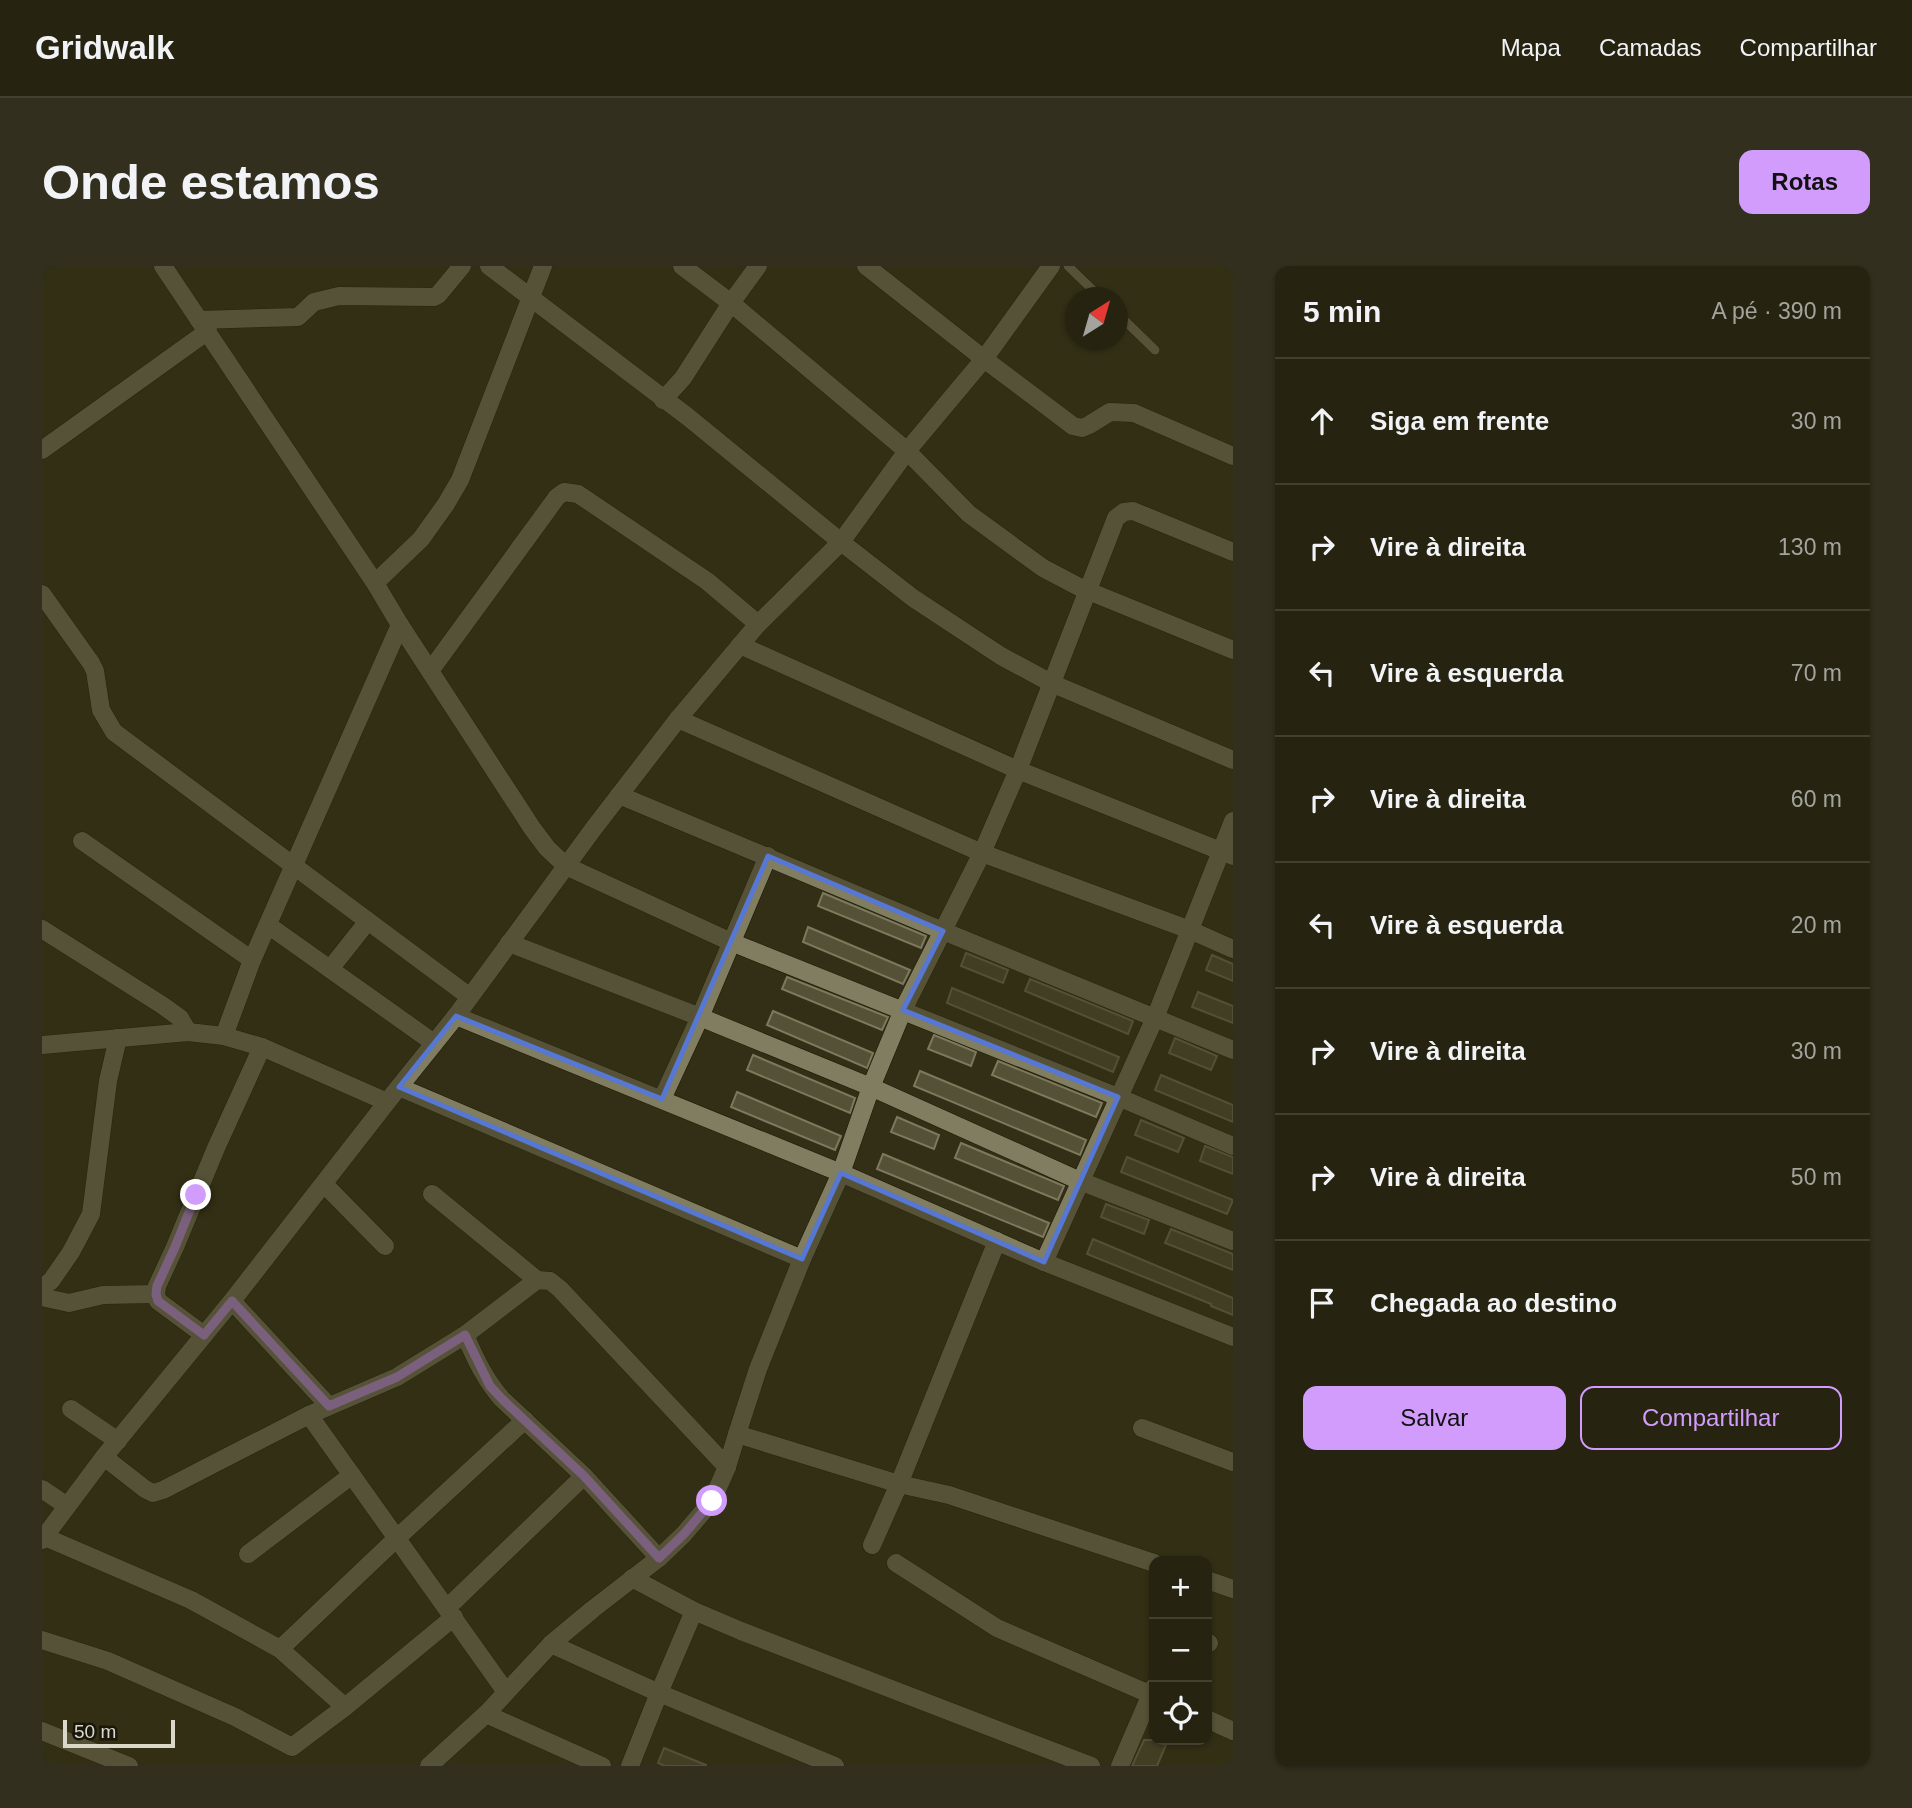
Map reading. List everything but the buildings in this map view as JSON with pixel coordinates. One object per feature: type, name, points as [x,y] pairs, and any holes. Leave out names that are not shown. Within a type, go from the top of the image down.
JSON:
[{"type":"street","points":[[163,266],[375,583],[532,828],[547,848],[566,866],[731,942],[1118,1097],[1233,1146]]},
{"type":"street","points":[[42,450],[204,326],[298,317],[314,302],[339,296],[434,297],[462,266]]},
{"type":"street","points":[[489,266],[688,417],[913,598],[1001,656],[1051,683],[1233,760]]},
{"type":"street","points":[[375,583],[421,539],[460,480],[543,266]]},
{"type":"street","points":[[682,266],[731,303],[907,451],[969,514],[1044,568],[1088,590],[1233,650]]},
{"type":"street","points":[[663,400],[683,378],[758,266]]},
{"type":"street","points":[[866,266],[1073,426],[1082,428],[1090,425],[1110,412],[1134,413],[1233,456]]},
{"type":"street","points":[[345,1707],[280,1649],[191,1600],[43,1539],[104,1457],[232,1301],[456,1016],[678,719],[758,624],[841,542],[907,451],[984,359],[1054,266]]},
{"type":"street","points":[[42,431],[63,434]]},
{"type":"street","points":[[430,671],[557,497],[564,492],[578,494],[681,563],[758,624]]},
{"type":"street","points":[[429,1766],[449,1760],[486,1714],[551,1644],[659,1558],[712,1501],[727,1467],[758,1369],[802,1259],[841,1173],[871,1087],[903,1010],[982,853],[1018,769],[1115,518],[1133,510],[1233,552]]},
{"type":"street","points":[[42,594],[91,663],[95,671],[101,710],[114,732],[470,997]]},
{"type":"street","points":[[224,1036],[252,960],[400,625]]},
{"type":"street","points":[[740,645],[1018,769],[1227,854]]},
{"type":"street","points":[[678,719],[982,853],[1190,930],[1233,949]]},
{"type":"street","points":[[619,795],[1233,1050]]},
{"type":"street","points":[[1044,1262],[1154,1018],[1190,930],[1227,854],[1233,821]]},
{"type":"street","points":[[82,841],[252,960]]},
{"type":"street","points":[[662,1099],[768,856]]},
{"type":"street","points":[[330,969],[368,921]]},
{"type":"street","points":[[268,925],[434,1043]]},
{"type":"street","points":[[42,929],[162,1004],[180,1018],[188,1032]]},
{"type":"street","points":[[509,943],[871,1087],[1080,1181],[1233,1241]]},
{"type":"street","points":[[456,1016],[841,1173],[1044,1262],[1233,1337]]},
{"type":"street","points":[[42,1045],[188,1032],[224,1036],[262,1047],[387,1102]]},
{"type":"street","points":[[42,1287],[51,1281],[71,1252],[91,1214],[108,1081],[118,1038]]},
{"type":"street","points":[[204,1335],[158,1301],[157,1286],[262,1047]]},
{"type":"street","points":[[399,1087],[802,1259]]},
{"type":"street","points":[[324,1184],[385,1246]]},
{"type":"street","points":[[432,1194],[537,1280],[550,1281],[560,1289],[727,1467]]},
{"type":"street","points":[[872,1545],[997,1241]]},
{"type":"street","points":[[104,1457],[145,1489],[153,1493],[163,1490],[309,1415],[397,1377],[465,1335],[537,1280]]},
{"type":"street","points":[[42,1297],[69,1303],[103,1295],[156,1294]]},
{"type":"street","points":[[232,1301],[329,1406]]},
{"type":"street","points":[[465,1335],[490,1386],[584,1476],[659,1558]]},
{"type":"street","points":[[71,1409],[118,1441]]},
{"type":"street","points":[[309,1415],[506,1692]]},
{"type":"street","points":[[280,1649],[525,1420]]},
{"type":"street","points":[[1142,1428],[1233,1462]]},
{"type":"street","points":[[737,1434],[899,1484],[949,1494],[1149,1561]]},
{"type":"street","points":[[248,1554],[352,1475]]},
{"type":"street","points":[[42,1640],[108,1661],[235,1717],[292,1747],[345,1707],[450,1613],[584,1476]]},
{"type":"street","points":[[42,1489],[67,1506]]},
{"type":"street","points":[[895,1563],[997,1628],[1149,1691]]},
{"type":"street","points":[[632,1578],[741,1632],[1091,1766]]},
{"type":"street","points":[[1212,1582],[1233,1589]]},
{"type":"street","points":[[630,1766],[694,1611]]},
{"type":"street","points":[[551,1644],[659,1693],[835,1766]]},
{"type":"street","points":[[1120,1766],[1149,1702]]},
{"type":"street","points":[[486,1714],[601,1766]]},
{"type":"street","points":[[1212,1721],[1233,1731]]},
{"type":"street","points":[[42,1731],[129,1766]]},
{"type":"lane","points":[[1054,266],[1085,287]]},
{"type":"lane","points":[[1128,324],[1155,350]]},
{"type":"highlighted area","points":[[768,856],[943,931],[903,1010],[1118,1097],[1044,1262],[841,1173],[802,1259],[399,1087],[456,1016],[662,1099]]},
{"type":"route","points":[[196,1195],[156,1294],[158,1301],[204,1335],[232,1301],[329,1406],[397,1377],[465,1335],[490,1386],[584,1476],[659,1558],[712,1501]]}]
